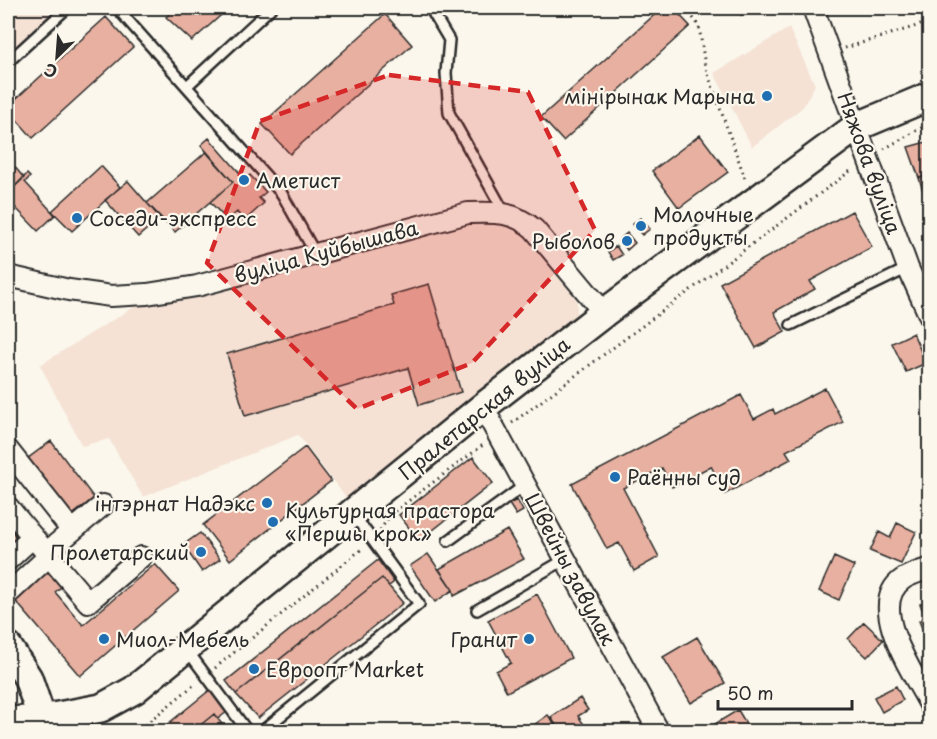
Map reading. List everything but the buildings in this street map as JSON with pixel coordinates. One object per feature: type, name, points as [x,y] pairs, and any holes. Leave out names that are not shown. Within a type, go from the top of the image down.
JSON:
[{"type":"main road","name":"Пралетарская вуліца","points":[[8,721],[42,725],[101,708],[134,690],[483,407],[604,313],[856,127],[930,96]]},
{"type":"main road","points":[[8,648],[28,678],[42,725]]},
{"type":"street","name":"Няжова вуліца","points":[[813,8],[908,268],[930,317]]},
{"type":"street","name":"вуліца Куйбышава","points":[[8,276],[69,290],[111,296],[197,286],[468,213],[504,212]]},
{"type":"street","points":[[504,212],[525,222],[534,230],[604,313]]},
{"type":"street","name":"Швейны завулак","points":[[483,407],[659,732]]},
{"type":"street","points":[[8,450],[72,531]]},
{"type":"street","points":[[8,594],[47,554],[104,505]]},
{"type":"street","points":[[8,507],[88,602],[141,557]]},
{"type":"street","points":[[8,560],[33,537]]},
{"type":"street","points":[[930,568],[902,579],[888,600],[889,623],[930,705]]},
{"type":"lane","points":[[8,62],[67,8]]},
{"type":"lane","points":[[117,8],[282,194],[315,253]]},
{"type":"lane","points":[[187,86],[271,8]]},
{"type":"lane","points":[[430,8],[448,40],[446,73],[449,113],[504,212]]},
{"type":"lane","points":[[791,325],[908,268]]},
{"type":"lane","points":[[448,541],[525,485]]},
{"type":"lane","points":[[261,732],[418,604],[353,513]]},
{"type":"lane","points":[[477,610],[566,560]]},
{"type":"lane","points":[[185,648],[248,732]]},
{"type":"path","points":[[686,8],[699,26],[705,66],[753,203]]},
{"type":"path","points":[[829,53],[928,22],[930,31]]},
{"type":"path","points":[[136,732],[373,540],[391,514],[868,158],[930,123]]},
{"type":"highlighted area","points":[[389,75],[528,92],[595,230],[472,363],[357,409],[207,263],[260,121]]},
{"type":"shaded area","points":[[8,8],[58,8],[8,54]]},
{"type":"shaded area","name":"мінірынак Марына","points":[[789,28],[815,85],[803,107],[752,147],[714,73]]},
{"type":"shaded area","points":[[489,219],[510,223],[529,233],[572,281],[577,301],[577,317],[573,324],[347,499],[298,435],[143,497],[109,439],[82,446],[40,365],[132,308],[217,292],[466,222]]},
{"type":"place","name":"мінірынак Марына","points":[[767,96]]},
{"type":"place","name":"Аметист","points":[[244,180]]},
{"type":"place","name":"Соседи-экспресс","points":[[77,218]]},
{"type":"place","name":"Молочные продукты","points":[[641,226]]},
{"type":"place","name":"Рыболов","points":[[627,241]]},
{"type":"place","name":"Раённы суд","points":[[615,477]]},
{"type":"place","name":"інтэрнат Надэкс","points":[[267,503]]},
{"type":"place","name":"Культурная прастора «Першы крок»","points":[[273,522]]},
{"type":"place","name":"Пролетарский","points":[[201,552]]},
{"type":"place","name":"Миол-Мебель","points":[[104,639]]},
{"type":"place","name":"Гранит","points":[[529,639]]},
{"type":"place","name":"Евроопт Market","points":[[254,669]]}]
